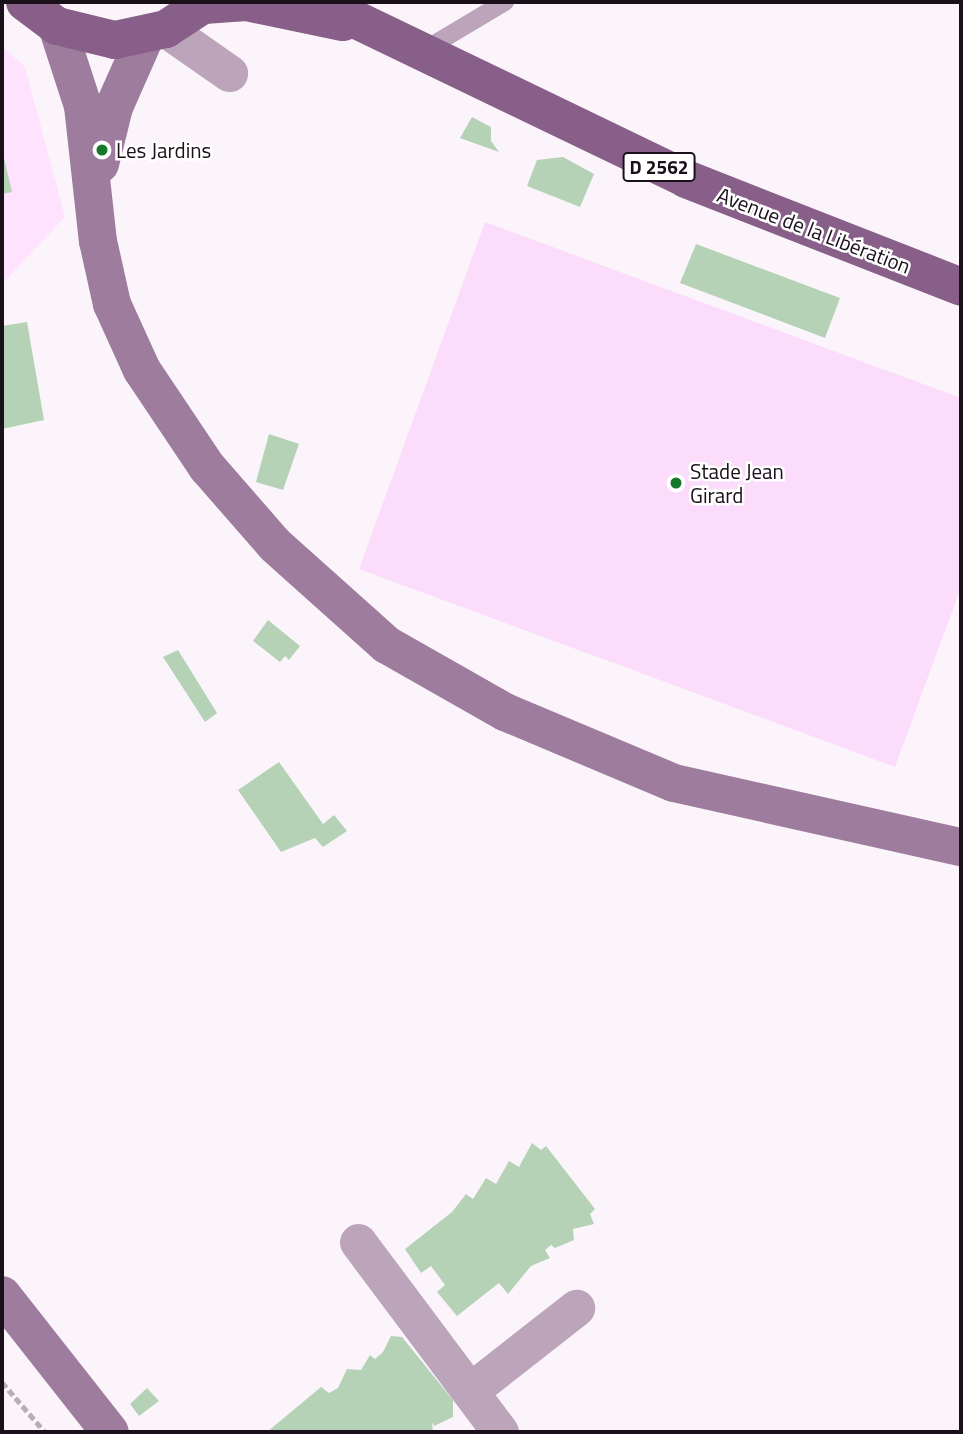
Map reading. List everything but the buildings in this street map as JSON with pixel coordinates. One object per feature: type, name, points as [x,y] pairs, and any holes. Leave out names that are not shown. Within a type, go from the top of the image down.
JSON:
[{"type":"main road","name":"Avenue de la Libération","points":[[206,3],[246,2],[364,27]]},
{"type":"main road","name":"Avenue de la Libération","points":[[319,2],[418,54],[686,179],[961,287]]},
{"type":"main road","points":[[28,11],[85,36],[156,33],[206,3]]},
{"type":"street","points":[[28,11],[83,106],[96,190],[98,241],[112,304],[142,370],[207,467],[275,545],[387,645],[506,712],[674,783],[961,847]]},
{"type":"street","points":[[96,190],[114,107],[156,33],[229,73]]},
{"type":"street","points":[[358,1242],[500,1432]]},
{"type":"street","points":[[2,1295],[110,1432]]},
{"type":"street","points":[[470,1391],[576,1308]]},
{"type":"lane","points":[[418,54],[505,2]]},
{"type":"path","points":[[2,1382],[45,1432]]},
{"type":"shaded area","points":[[2,46],[25,67],[65,217],[2,284]]},
{"type":"shaded area","name":"Stade Jean Girard","points":[[485,222],[961,398],[961,587],[895,767],[359,569]]},
{"type":"place","name":"Les Jardins","points":[[102,150]]},
{"type":"place","name":"Stade Jean Girard","points":[[676,483]]}]
